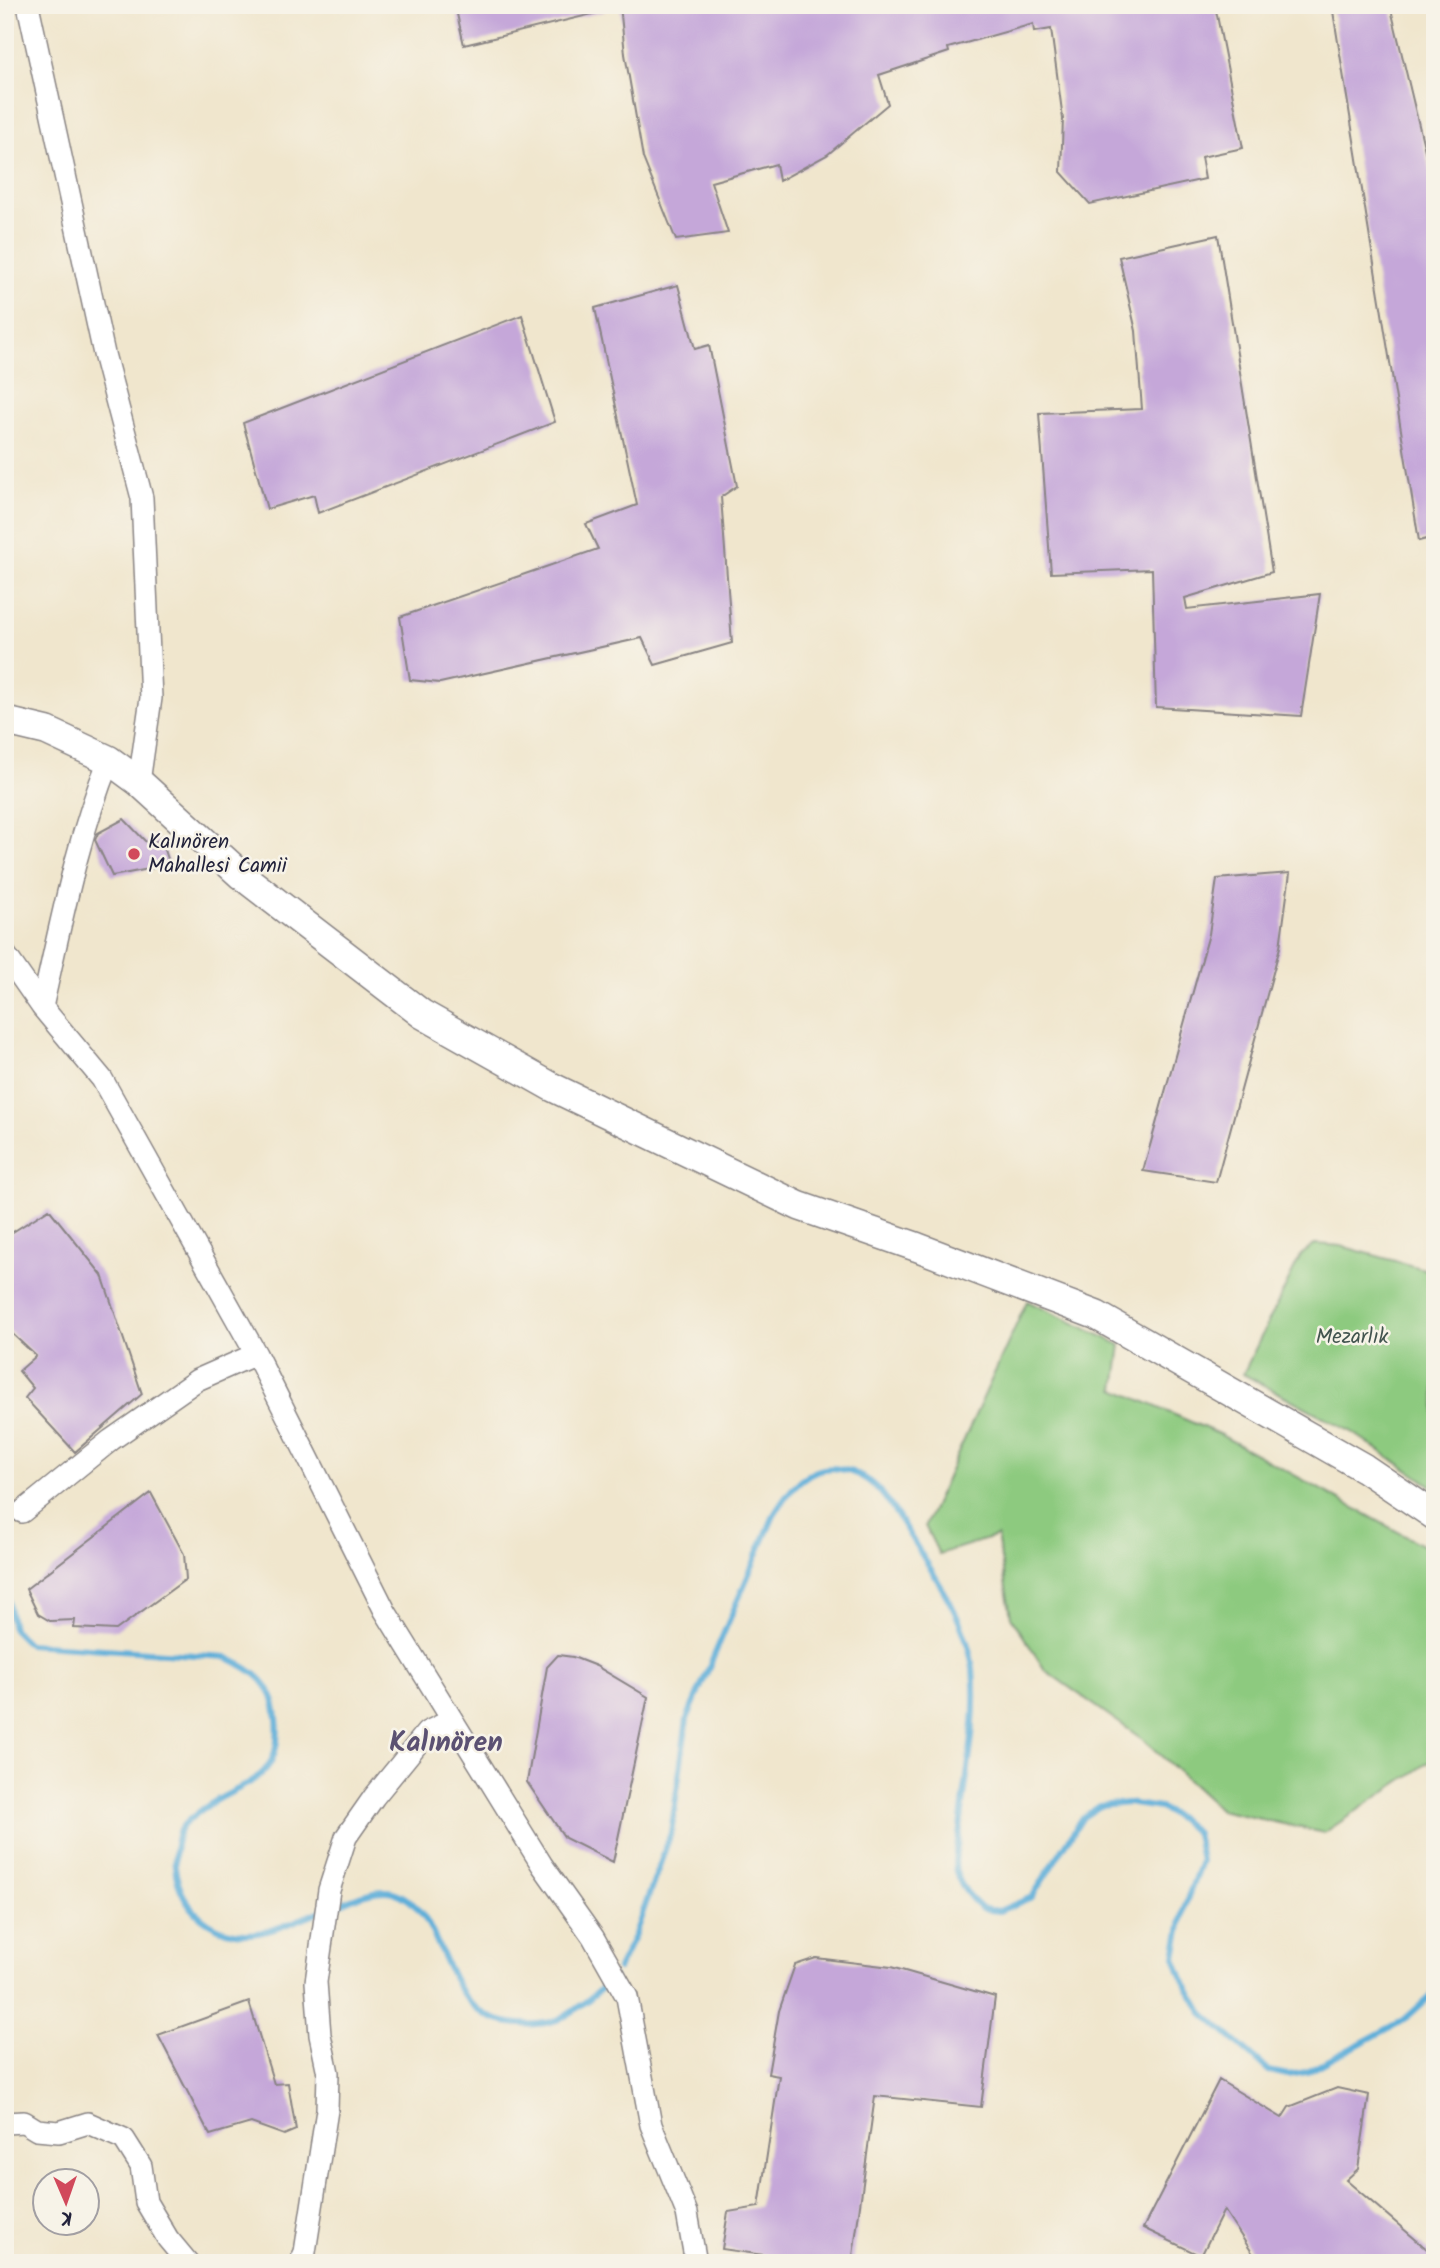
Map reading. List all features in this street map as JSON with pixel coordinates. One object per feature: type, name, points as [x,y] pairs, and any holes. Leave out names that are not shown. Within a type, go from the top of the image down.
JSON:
[{"type":"street","points":[[28,5],[104,354],[142,498],[151,698],[138,782]]},
{"type":"street","points":[[5,721],[47,731],[109,760],[138,782],[241,876],[434,1021],[552,1087],[799,1206],[918,1247],[1096,1315],[1364,1468],[1435,1516]]},
{"type":"street","points":[[43,1007],[68,886],[90,806],[109,760]]},
{"type":"street","points":[[5,954],[43,1007],[102,1079],[256,1354],[385,1611],[450,1721],[542,1865],[593,1937],[627,1997],[651,2124],[687,2213],[696,2263]]},
{"type":"street","points":[[22,1512],[111,1440],[197,1380],[256,1354]]},
{"type":"street","points":[[300,2263],[305,2252],[327,2110],[328,2073],[320,2035],[316,1982],[329,1890],[346,1837],[426,1732],[450,1721]]},
{"type":"street","points":[[5,2123],[24,2122],[37,2130],[59,2132],[88,2123],[124,2138],[141,2166],[146,2202],[188,2263]]},
{"type":"green space","name":"Mezarlık","points":[[1316,1244],[1341,1246],[1435,1272],[1435,1488],[1352,1432],[1243,1374],[1301,1255]]},
{"type":"green space","points":[[1027,1301],[1121,1345],[1115,1389],[1221,1435],[1435,1552],[1435,1758],[1324,1833],[1220,1810],[1145,1741],[1045,1670],[1011,1617],[997,1536],[939,1554],[925,1526]]},
{"type":"building","points":[[455,5],[604,5],[605,11],[464,45]]},
{"type":"building","points":[[620,5],[1215,5],[1243,148],[1201,157],[1205,179],[1090,204],[1061,172],[1063,119],[1051,29],[1034,32],[1033,24],[948,48],[949,52],[879,75],[888,104],[827,155],[779,181],[776,164],[711,182],[728,233],[676,240],[643,158],[625,54]]},
{"type":"building","points":[[1332,5],[1390,5],[1435,192],[1435,537],[1419,541]]},
{"type":"building","points":[[1218,235],[1272,572],[1185,598],[1187,609],[1320,594],[1301,716],[1156,707],[1152,569],[1051,573],[1039,413],[1142,409],[1136,331],[1119,257]]},
{"type":"building","points":[[678,285],[695,349],[709,345],[737,486],[721,497],[732,643],[655,665],[642,638],[440,683],[410,680],[400,617],[598,549],[586,524],[637,505],[595,308]]},
{"type":"building","points":[[522,315],[555,422],[318,513],[314,495],[267,509],[243,423]]},
{"type":"building","name":"Kalınören Mahallesi Camii","points":[[124,819],[146,842],[162,841],[170,865],[112,876],[95,840],[98,833]]},
{"type":"building","points":[[1290,873],[1280,947],[1216,1182],[1143,1171],[1209,934],[1217,879]]},
{"type":"building","points":[[49,1209],[102,1275],[142,1394],[75,1452],[25,1398],[33,1388],[19,1371],[36,1356],[5,1327],[5,1237]]},
{"type":"building","points":[[151,1493],[184,1554],[186,1579],[116,1630],[74,1628],[75,1620],[50,1621],[38,1614],[26,1589]]},
{"type":"building","points":[[558,1655],[573,1657],[596,1666],[648,1697],[613,1862],[565,1838],[527,1782],[547,1667]]},
{"type":"building","points":[[816,1958],[891,1967],[995,1997],[981,2107],[875,2096],[852,2263],[819,2263],[722,2249],[728,2212],[759,2207],[779,2076],[768,2074],[779,2011],[795,1965]]},
{"type":"building","points":[[249,2002],[274,2084],[288,2083],[296,2130],[284,2135],[251,2123],[210,2135],[158,2035]]},
{"type":"building","points":[[1219,2080],[1282,2118],[1289,2107],[1337,2088],[1369,2095],[1358,2169],[1346,2180],[1435,2256],[1435,2263],[1259,2263],[1224,2210],[1201,2256],[1143,2228]]},
{"type":"waterway","points":[[618,1969],[635,1934],[671,1833],[687,1719],[775,1513],[801,1480],[818,1470],[829,1468],[863,1477],[880,1492],[937,1580],[964,1633],[973,1669],[974,1709],[955,1864],[962,1885],[982,1909],[999,1911],[1032,1897],[1083,1817],[1100,1806],[1127,1803],[1160,1808],[1180,1819],[1196,1833],[1201,1861],[1184,1908],[1175,1957],[1183,1979],[1203,2013],[1269,2071],[1288,2075],[1307,2072],[1404,2020],[1435,1992]]},
{"type":"waterway","points":[[5,1583],[13,1629],[28,1644],[226,1657],[255,1673],[262,1680],[272,1696],[277,1718],[277,1741],[273,1758],[254,1780],[210,1804],[181,1828],[175,1848],[178,1883],[185,1899],[196,1912],[225,1931],[254,1934],[284,1926],[321,1911]]},
{"type":"waterway","points":[[331,1907],[378,1891],[393,1892],[412,1903],[426,1920],[458,1986],[472,2005],[492,2018],[524,2024],[553,2021],[578,2007],[613,1978]]},
{"type":"place","name":"Kalınören Mahallesi Camii","points":[[134,854]]},
{"type":"district","name":"Kalınören","points":[[446,1743]]}]
